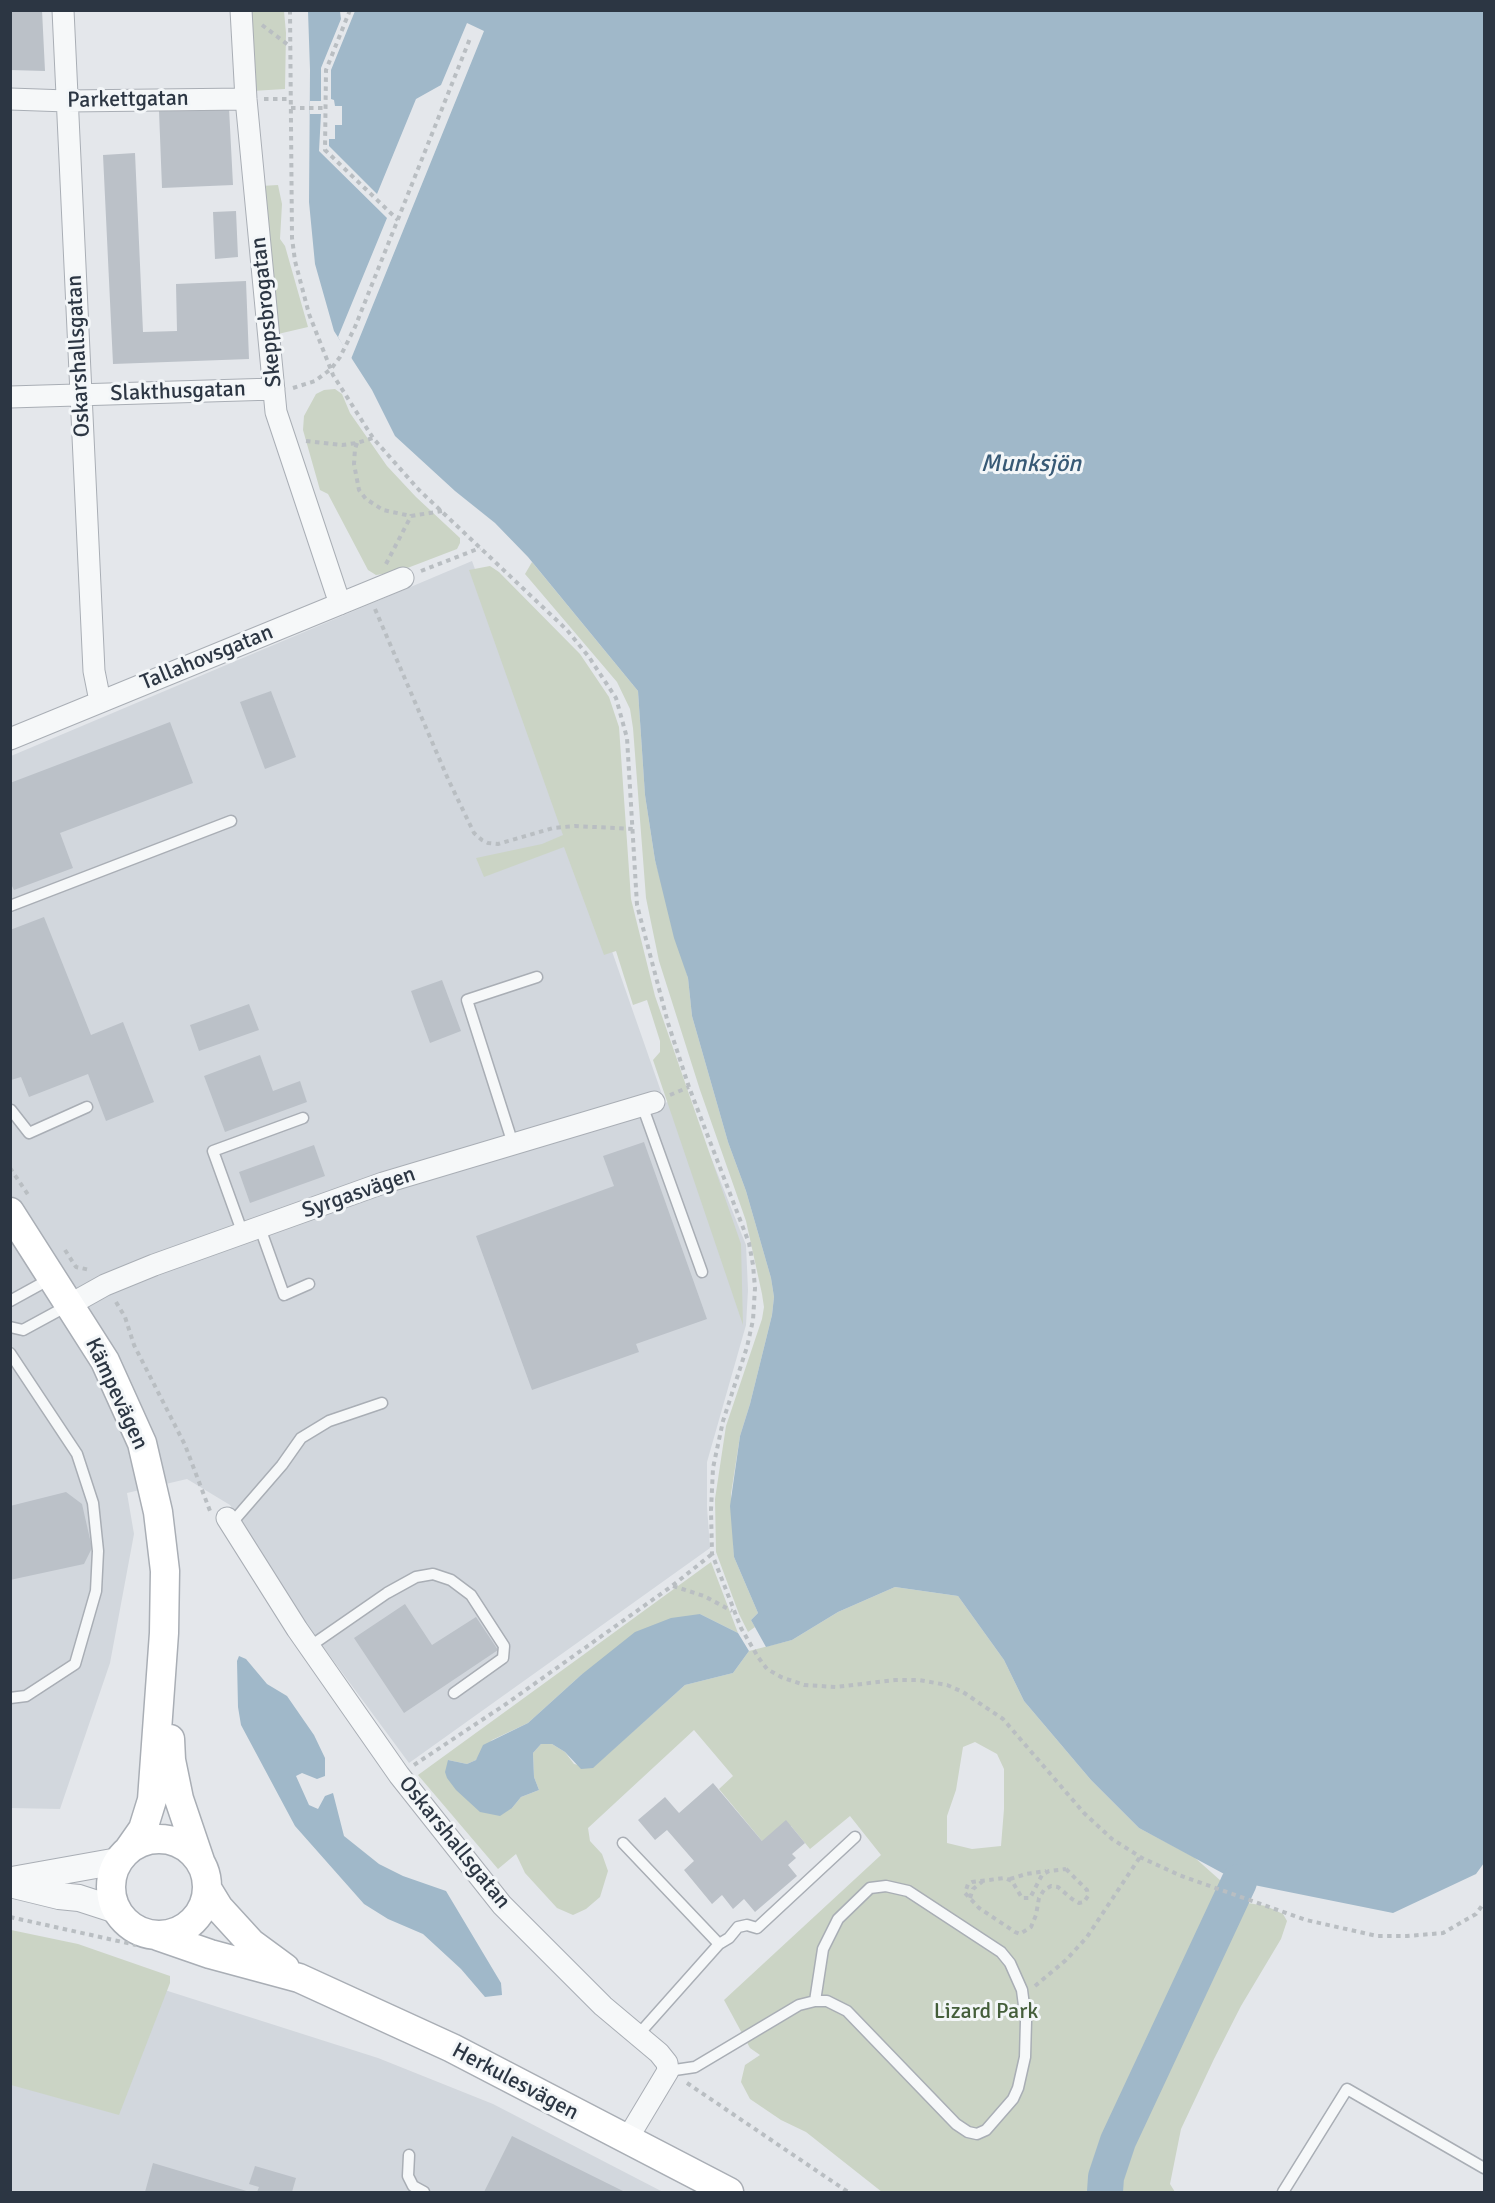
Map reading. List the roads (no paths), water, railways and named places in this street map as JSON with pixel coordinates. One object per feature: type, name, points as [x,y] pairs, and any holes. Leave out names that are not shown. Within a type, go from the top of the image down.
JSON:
[{"type":"main road","name":"Kämpevägen","points":[[21,1205],[53,1277],[105,1361],[142,1443],[159,1512],[165,1571],[164,1632],[152,1800],[143,1828],[124,1855]]},
{"type":"main road","name":"Kämpevägen","points":[[164,1632],[171,1760],[178,1799],[200,1861]]},
{"type":"main road","points":[[159,1838],[175,1841],[189,1849],[200,1861],[206,1875],[208,1890],[197,1918],[180,1930],[150,1941],[146,1934],[134,1929],[124,1921],[112,1897],[111,1883],[114,1869],[124,1855],[143,1841],[159,1838]]},
{"type":"main road","name":"Herkulesvägen","points":[[208,1890],[219,1908],[251,1943],[299,1978]]},
{"type":"main road","name":"Herkulesvägen","points":[[150,1941],[210,1954],[299,1978],[452,2048],[729,2193]]},
{"type":"street","name":"Oskarshallsgatan","points":[[63,10],[94,671],[100,701]]},
{"type":"street","name":"Skeppsbrogatan","points":[[241,10],[246,99],[276,412],[340,604]]},
{"type":"street","name":"Parkettgatan","points":[[10,99],[67,101],[246,99]]},
{"type":"street","name":"Slakthusgatan","points":[[10,397],[274,389]]},
{"type":"street","name":"Tallahovsgatan","points":[[10,739],[403,578]]},
{"type":"street","name":"Syrgasvägen","points":[[71,1304],[105,1285],[383,1183],[648,1104]]},
{"type":"street","name":"Oskarshallsgatan","points":[[229,1522],[309,1647],[399,1775],[502,1905],[603,2006],[659,2053],[667,2063],[668,2071]]},
{"type":"street","points":[[10,1883],[124,1855]]},
{"type":"street","points":[[10,1883],[59,1896],[79,1898],[117,1910]]},
{"type":"street","points":[[626,2140],[668,2071]]},
{"type":"lane","points":[[10,906],[231,821]]},
{"type":"lane","points":[[513,1144],[467,1000],[537,977]]},
{"type":"lane","points":[[648,1104],[702,1272]]},
{"type":"lane","points":[[11,1110],[29,1133],[87,1107]]},
{"type":"lane","points":[[303,1118],[213,1151],[284,1295],[309,1284]]},
{"type":"lane","points":[[10,1301],[53,1277]]},
{"type":"lane","points":[[10,1328],[23,1330],[71,1304]]},
{"type":"lane","points":[[10,1353],[77,1454],[93,1503],[98,1551],[96,1591],[75,1664],[26,1696],[10,1698]]},
{"type":"lane","points":[[229,1522],[282,1465],[301,1438],[329,1421],[382,1403]]},
{"type":"lane","points":[[309,1647],[387,1593],[416,1577],[433,1574],[451,1580],[471,1595],[504,1646],[503,1658],[454,1692]]},
{"type":"lane","points":[[638,2035],[719,1944],[729,1938],[738,1927],[747,1925],[757,1928],[855,1837]]},
{"type":"lane","points":[[623,1843],[719,1944]]},
{"type":"lane","points":[[668,2071],[695,2067],[799,2005],[827,2001],[847,2011],[956,2124],[968,2132],[977,2134],[986,2130],[1013,2099],[1025,2057],[1026,2036],[1022,1996],[1010,1963],[1001,1952],[908,1891],[885,1886],[870,1888],[838,1919],[823,1949],[815,2001]]},
{"type":"lane","points":[[1283,2193],[1347,2089],[1485,2168]]},
{"type":"lane","points":[[409,2156],[408,2176],[413,2186],[424,2193]]},
{"type":"water","name":"Munksjön","points":[[308,11],[1484,11],[1484,1863],[1476,1874],[1393,1913],[1239,1882],[1139,1828],[1091,1780],[1024,1701],[1004,1660],[958,1596],[895,1587],[838,1612],[792,1640],[766,1647],[751,1620],[758,1613],[734,1557],[730,1506],[740,1436],[772,1315],[774,1297],[771,1278],[746,1191],[728,1142],[692,1016],[688,978],[674,938],[655,860],[645,795],[638,691],[528,557],[495,523],[455,491],[395,436],[372,390],[334,331],[315,264],[309,202]]},
{"type":"water","points":[[700,1614],[738,1633],[749,1651],[733,1673],[685,1685],[593,1768],[581,1769],[565,1752],[552,1744],[541,1744],[533,1753],[534,1777],[539,1790],[521,1797],[512,1808],[500,1816],[480,1812],[456,1790],[447,1778],[445,1772],[448,1760],[467,1764],[476,1760],[483,1745],[528,1723],[581,1675],[635,1632],[671,1618]]},
{"type":"water","points":[[239,1656],[246,1659],[267,1684],[287,1696],[314,1735],[325,1758],[325,1776],[317,1779],[302,1773],[296,1776],[309,1805],[318,1809],[325,1796],[333,1793],[344,1836],[379,1864],[403,1876],[446,1891],[501,1983],[502,1995],[485,1997],[461,1969],[423,1934],[388,1919],[364,1904],[295,1826],[241,1725],[238,1707],[237,1661]]},
{"type":"waterway","points":[[1105,2192],[1106,2177],[1118,2141],[1239,1882]]},
{"type":"park label","name":"Lizard Park","points":[[986,2012]]}]
